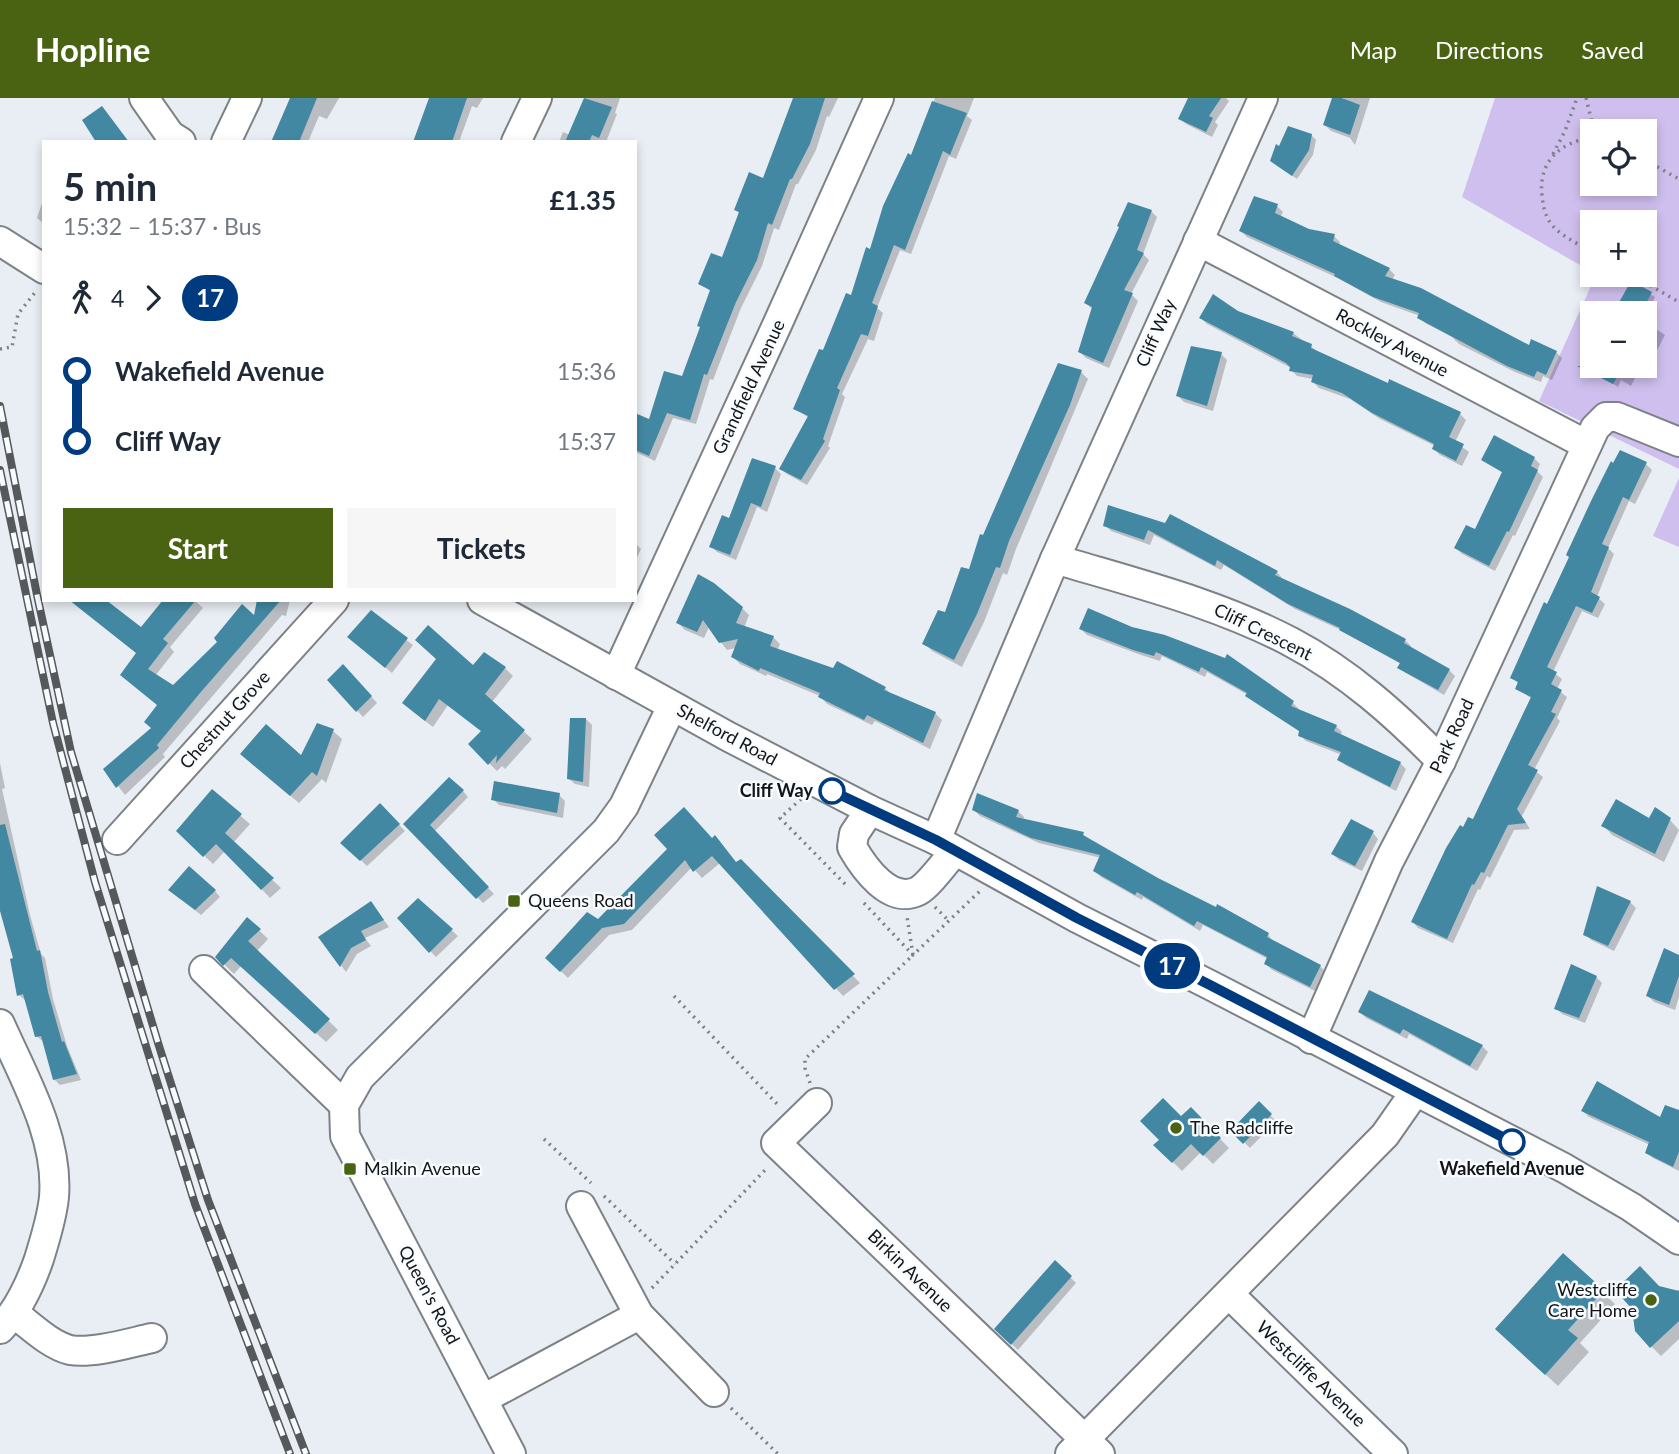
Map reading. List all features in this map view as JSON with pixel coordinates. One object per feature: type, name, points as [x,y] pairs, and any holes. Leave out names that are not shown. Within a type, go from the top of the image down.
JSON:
[{"type":"street","points":[[145,98],[170,135],[178,140]]},
{"type":"street","points":[[227,140],[247,98]]},
{"type":"street","points":[[517,140],[537,98]]},
{"type":"street","name":"Grandfield Avenue","points":[[616,675],[778,325],[879,98]]},
{"type":"street","name":"Cliff Way","points":[[904,894],[919,890],[945,846],[1055,559],[1263,98]]},
{"type":"street","name":"Rockley Avenue","points":[[1198,241],[1590,440]]},
{"type":"street","points":[[0,242],[38,274]]},
{"type":"street","points":[[1590,440],[1595,428],[1606,417],[1616,417],[1679,442]]},
{"type":"street","name":"Park Road","points":[[1311,1039],[1389,862],[1441,761],[1590,440]]},
{"type":"street","name":"Cliff Crescent","points":[[1055,559],[1197,601],[1292,642],[1349,679],[1387,708],[1441,761]]},
{"type":"street","name":"Chestnut Grove","points":[[117,840],[332,602]]},
{"type":"street","name":"Shelford Road","points":[[486,602],[672,706],[870,810],[945,846],[1077,918],[1564,1168],[1631,1207],[1679,1240]]},
{"type":"street","points":[[204,970],[344,1105],[360,1077],[606,831],[624,806],[672,706]]},
{"type":"street","points":[[870,810],[854,834],[852,847],[859,860],[881,883],[893,892],[904,894]]},
{"type":"street","points":[[0,1024],[46,1133],[53,1166],[54,1196],[48,1230],[33,1276],[7,1321],[70,1350],[115,1346],[152,1338]]},
{"type":"street","points":[[1085,1449],[1229,1294],[1385,1135],[1415,1092]]},
{"type":"street","points":[[785,1151],[776,1143],[817,1103]]},
{"type":"street","name":"Queen's Road","points":[[344,1105],[345,1136],[511,1454]]},
{"type":"street","name":"Birkin Avenue","points":[[785,1151],[1085,1449]]},
{"type":"street","points":[[581,1206],[637,1311],[715,1392]]},
{"type":"street","name":"Westcliffe Avenue","points":[[1229,1294],[1392,1454]]},
{"type":"street","points":[[483,1399],[637,1311]]},
{"type":"path","points":[[1577,98],[1565,131],[1541,179],[1541,190],[1546,216],[1553,227],[1580,245]]},
{"type":"path","points":[[1586,98],[1591,119]]},
{"type":"path","points":[[1551,157],[1559,149],[1580,141]]},
{"type":"path","points":[[1657,167],[1679,179]]},
{"type":"path","points":[[0,349],[12,347],[19,314],[38,274]]},
{"type":"path","points":[[1652,287],[1679,303]]},
{"type":"path","points":[[817,1103],[805,1068],[805,1059],[913,955],[904,894]]},
{"type":"path","points":[[674,996],[796,1124]]},
{"type":"path","points":[[544,1139],[675,1264]]},
{"type":"path","points":[[637,1311],[675,1264],[785,1151]]},
{"type":"path","points":[[715,1392],[778,1454]]},
{"type":"shaded area","points":[[1495,98],[1679,98],[1679,469],[1539,401],[1580,310],[1580,378],[1657,378],[1657,301],[1584,301],[1591,287],[1657,287],[1657,210],[1580,210],[1580,265],[1462,197]]},
{"type":"shaded area","points":[[1679,478],[1679,547],[1653,536]]},
{"type":"building","points":[[290,98],[317,98],[300,140],[272,140]]},
{"type":"building","points":[[429,98],[467,98],[453,140],[414,140]]},
{"type":"building","points":[[584,98],[612,107],[599,138],[592,135],[590,140],[566,140]]},
{"type":"building","points":[[793,98],[825,98],[810,144],[790,179],[772,225],[768,223],[757,260],[736,302],[707,375],[704,374],[690,420],[667,413],[649,456],[637,451],[637,414],[649,419],[664,371],[682,376],[710,290],[698,284],[711,253],[722,257],[739,212],[734,210],[749,172],[763,178]]},
{"type":"building","points":[[1188,98],[1221,98],[1209,116],[1213,118],[1206,132],[1178,119]]},
{"type":"building","points":[[1332,98],[1342,98],[1360,105],[1350,135],[1323,125]]},
{"type":"building","points":[[932,101],[967,113],[950,155],[943,151],[905,250],[894,245],[872,303],[878,306],[868,336],[861,334],[837,388],[840,390],[823,439],[825,441],[801,480],[779,469],[808,416],[793,409],[819,349],[823,350],[846,293],[851,295],[866,247],[870,249],[883,206],[908,153],[911,155]]},
{"type":"building","points":[[102,106],[128,140],[95,140],[82,120]]},
{"type":"building","points":[[1288,126],[1312,134],[1309,150],[1292,176],[1270,161],[1276,144],[1279,146]]},
{"type":"building","points":[[1254,196],[1278,204],[1275,213],[1309,229],[1335,234],[1333,241],[1390,268],[1385,276],[1421,288],[1529,345],[1531,339],[1557,351],[1546,375],[1537,371],[1534,377],[1507,366],[1417,318],[1419,313],[1373,297],[1334,276],[1335,274],[1239,231]]},
{"type":"building","points":[[1128,202],[1152,210],[1137,250],[1144,253],[1124,290],[1133,293],[1103,363],[1078,352],[1092,307],[1084,303]]},
{"type":"building","points":[[1628,287],[1642,287],[1652,292],[1647,301],[1620,301]]},
{"type":"building","points":[[1213,294],[1238,311],[1294,332],[1292,336],[1312,344],[1311,348],[1461,412],[1449,437],[1464,444],[1456,461],[1432,449],[1434,444],[1372,413],[1342,393],[1311,382],[1313,375],[1289,371],[1290,367],[1286,363],[1199,318]]},
{"type":"building","points":[[1191,346],[1222,352],[1207,406],[1176,396]]},
{"type":"building","points":[[1058,363],[1082,370],[1070,405],[1009,541],[1000,568],[996,567],[954,660],[922,644],[938,610],[945,612],[961,567],[969,569],[980,534],[983,535]]},
{"type":"building","points":[[1601,378],[1617,378],[1613,384]]},
{"type":"building","points":[[1494,435],[1535,457],[1531,466],[1538,470],[1509,532],[1507,531],[1489,566],[1454,548],[1466,525],[1475,529],[1502,472],[1481,460]]},
{"type":"building","points":[[1620,450],[1647,462],[1629,500],[1623,497],[1602,544],[1609,547],[1591,592],[1600,597],[1592,613],[1576,606],[1547,667],[1557,672],[1551,684],[1562,690],[1551,712],[1556,714],[1528,765],[1538,770],[1517,809],[1526,823],[1508,825],[1484,873],[1481,872],[1474,885],[1472,884],[1447,939],[1411,922],[1446,848],[1460,825],[1463,827],[1468,817],[1473,819],[1531,697],[1515,689],[1518,682],[1510,678],[1544,602],[1547,604],[1569,557],[1566,555],[1591,501],[1611,461],[1613,463]]},
{"type":"building","points":[[752,458],[776,466],[761,507],[751,503],[730,555],[709,547],[722,515],[729,518]]},
{"type":"building","points":[[1108,505],[1165,523],[1170,514],[1278,571],[1275,575],[1350,609],[1406,639],[1404,643],[1450,669],[1438,690],[1397,668],[1400,663],[1339,630],[1340,628],[1288,604],[1217,560],[1215,566],[1148,530],[1144,540],[1103,526]]},
{"type":"building","points":[[698,574],[714,583],[743,607],[736,623],[774,636],[770,646],[833,668],[837,661],[886,687],[884,690],[936,712],[923,743],[867,715],[864,720],[818,697],[820,693],[760,668],[759,671],[731,657],[738,639],[719,643],[703,620],[697,632],[676,623]]},
{"type":"building","points":[[72,602],[109,602],[141,627],[161,602],[194,602],[163,639],[168,643],[148,669],[173,685],[217,642],[214,638],[242,604],[254,615],[257,602],[279,602],[157,745],[159,748],[116,788],[103,769],[151,728],[144,722],[157,705],[120,675],[136,653]]},
{"type":"building","points":[[1088,608],[1132,627],[1165,635],[1225,658],[1227,654],[1294,701],[1291,706],[1337,725],[1334,731],[1401,762],[1390,787],[1337,760],[1341,752],[1298,736],[1299,731],[1245,696],[1247,693],[1201,667],[1199,672],[1156,652],[1154,656],[1133,650],[1079,629]]},
{"type":"building","points":[[371,610],[408,638],[385,668],[347,637]]},
{"type":"building","points":[[428,625],[473,665],[484,652],[506,667],[485,694],[525,730],[496,763],[497,755],[488,765],[468,744],[481,731],[439,699],[425,721],[402,703],[436,659],[415,640]]},
{"type":"building","points":[[343,664],[372,696],[356,712],[327,680]]},
{"type":"building","points":[[570,718],[586,718],[583,782],[567,779]]},
{"type":"building","points":[[317,723],[334,729],[317,776],[312,772],[290,796],[240,754],[266,724],[301,755]]},
{"type":"building","points":[[449,777],[464,790],[430,825],[489,887],[476,899],[403,824]]},
{"type":"building","points":[[494,781],[560,793],[557,813],[491,800]]},
{"type":"building","points":[[212,789],[242,814],[225,833],[274,878],[261,890],[216,844],[203,857],[176,831]]},
{"type":"building","points":[[977,793],[1019,810],[1016,817],[1084,832],[1083,835],[1158,878],[1216,907],[1217,904],[1269,933],[1267,937],[1321,965],[1310,987],[1264,964],[1267,957],[1197,921],[1194,926],[1137,892],[1135,895],[1093,871],[1100,855],[1031,838],[972,810]]},
{"type":"building","points":[[1616,799],[1649,818],[1655,807],[1671,818],[1655,854],[1601,826]]},
{"type":"building","points":[[380,803],[400,824],[360,861],[340,843]]},
{"type":"building","points":[[684,807],[712,838],[715,835],[736,862],[741,859],[855,974],[834,990],[712,856],[693,872],[685,860],[624,924],[602,928],[560,972],[545,958],[587,912],[598,919],[667,849],[654,835]]},
{"type":"building","points":[[1351,819],[1374,831],[1355,866],[1331,854]]},
{"type":"building","points":[[5,824],[62,1042],[64,1041],[77,1074],[53,1080],[41,1036],[35,1037],[23,994],[17,996],[10,959],[13,958],[0,911],[0,825]]},
{"type":"building","points":[[189,866],[216,890],[195,910],[168,890]]},
{"type":"building","points":[[1597,886],[1631,901],[1608,946],[1583,935]]},
{"type":"building","points":[[418,898],[453,929],[429,953],[397,918]]},
{"type":"building","points":[[371,901],[384,920],[361,931],[366,940],[351,948],[340,967],[318,937]]},
{"type":"building","points":[[247,917],[261,929],[248,941],[330,1019],[315,1034],[231,958],[223,966],[215,957]]},
{"type":"building","points":[[1664,948],[1679,955],[1679,976],[1669,1005],[1646,996]]},
{"type":"building","points":[[1571,964],[1597,976],[1579,1018],[1554,1009]]},
{"type":"building","points":[[1369,990],[1483,1045],[1470,1066],[1403,1029],[1400,1034],[1358,1012]]},
{"type":"building","points":[[1597,1081],[1660,1117],[1665,1105],[1679,1110],[1679,1152],[1673,1167],[1645,1153],[1649,1142],[1581,1111]]},
{"type":"building","name":"The Radcliffe","points":[[1163,1098],[1181,1116],[1191,1107],[1221,1138],[1203,1156],[1191,1144],[1172,1163],[1153,1145],[1159,1140],[1140,1121]]},
{"type":"building","points":[[1259,1101],[1272,1114],[1243,1144],[1230,1131]]},
{"type":"building","points":[[1563,1253],[1604,1290],[1568,1330],[1578,1338],[1545,1375],[1495,1329]]},
{"type":"building","points":[[1055,1260],[1072,1276],[1011,1345],[994,1329]]},
{"type":"building","name":"Westcliffe Care Home","points":[[1640,1266],[1659,1286],[1679,1291],[1679,1321],[1650,1348],[1635,1331],[1632,1309],[1615,1290]]},
{"type":"railway","points":[[0,406],[71,752],[208,1200],[306,1454]]},
{"type":"railway","points":[[0,470],[53,723],[95,882],[195,1204],[290,1454]]},
{"type":"bus line","name":"17","points":[[832,791],[936,840],[1077,918],[1512,1142]]},
{"type":"place","name":"Cliff Way","points":[[832,791]]},
{"type":"place","name":"Queens Road","points":[[514,901]]},
{"type":"place","name":"The Radcliffe","points":[[1176,1128]]},
{"type":"place","name":"Wakefield Avenue","points":[[1512,1142]]},
{"type":"place","name":"Malkin Avenue","points":[[350,1169]]},
{"type":"place","name":"Westcliffe Care Home","points":[[1651,1300]]}]
